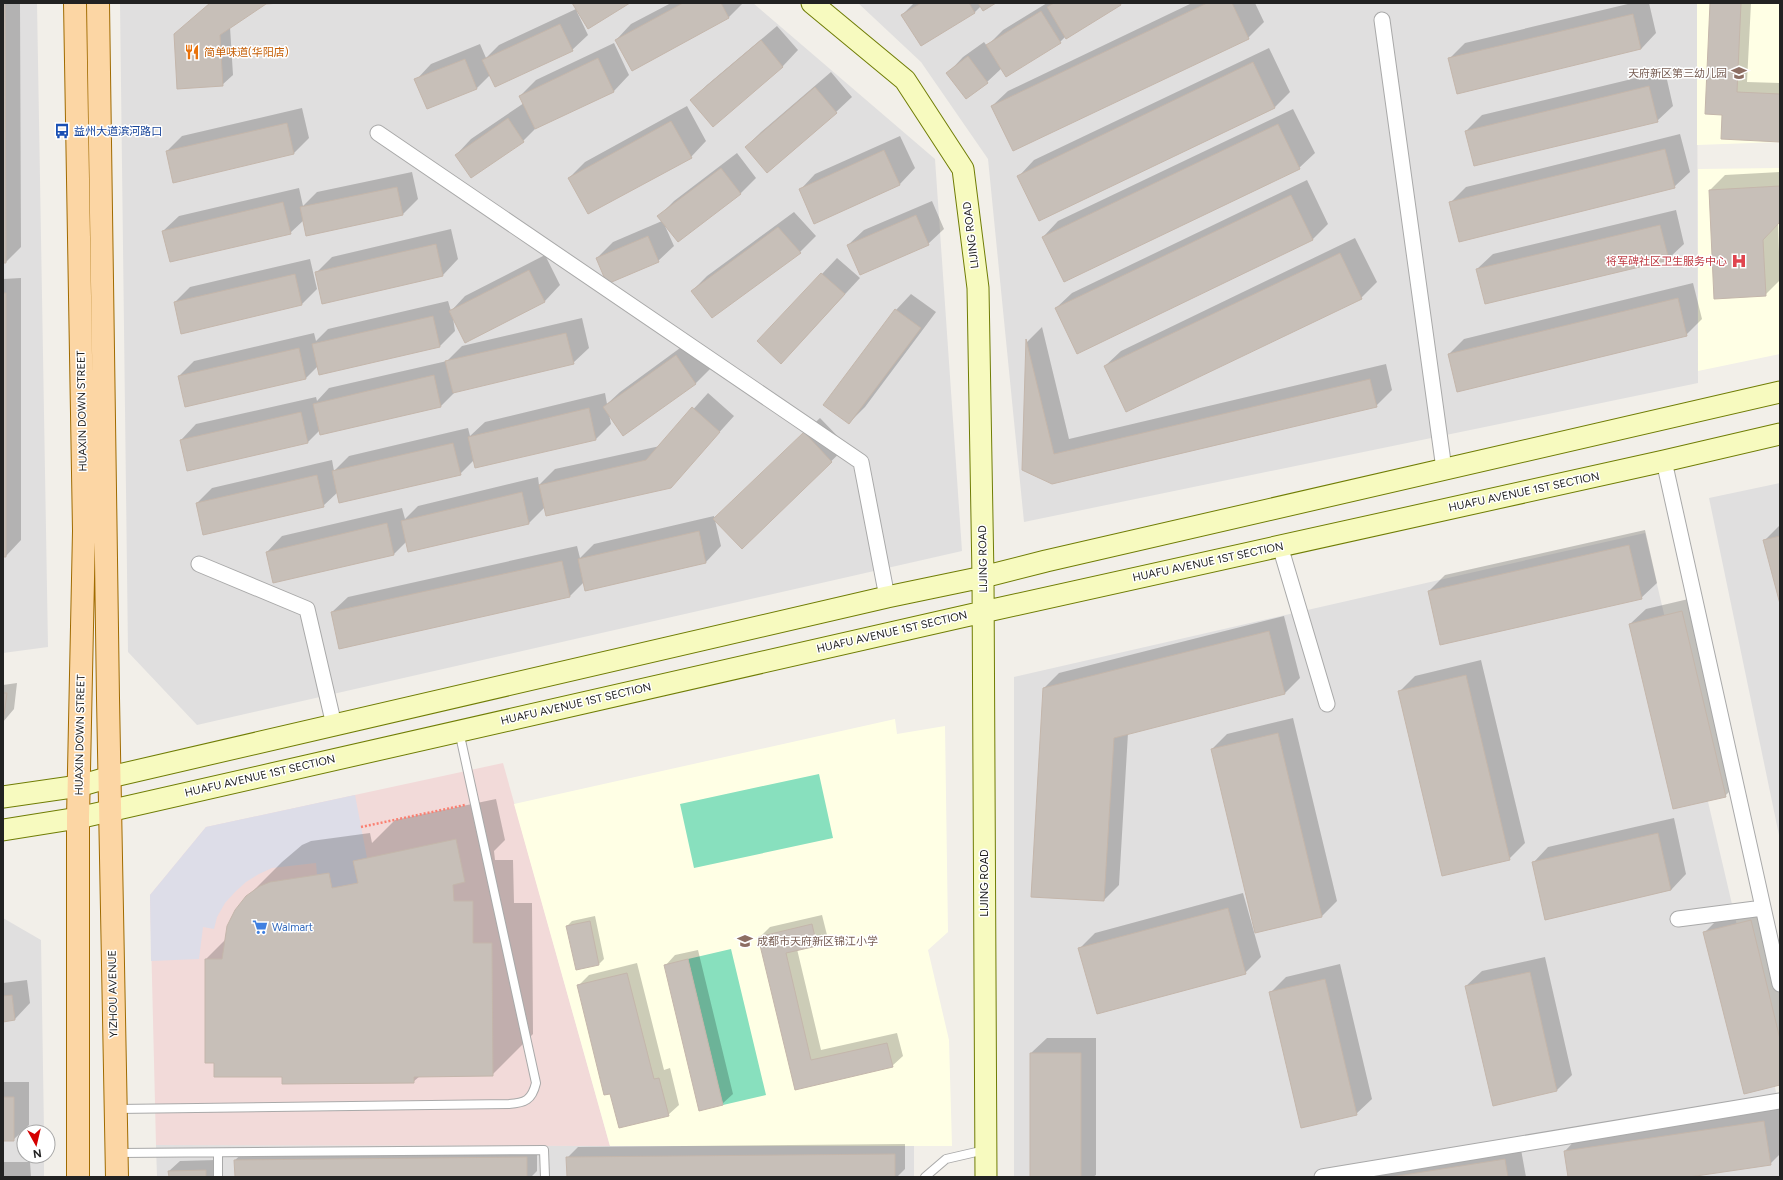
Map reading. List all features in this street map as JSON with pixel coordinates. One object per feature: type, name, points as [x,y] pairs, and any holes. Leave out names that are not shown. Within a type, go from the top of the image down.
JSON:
[{"type":"main road","name":"HUAXIN DOWN STREET","points":[[75,3],[84,531],[78,818]]},
{"type":"main road","name":"YIZHOU AVENUE","points":[[98,3],[117,1177]]},
{"type":"main road","name":"LIJING ROAD","points":[[812,3],[905,80],[963,169],[978,288],[983,577],[986,1177]]},
{"type":"main road","points":[[3,797],[79,786],[110,777],[334,725],[887,597],[983,577],[1046,561],[1780,392]]},
{"type":"main road","name":"HUAFU AVENUE 1ST SECTION","points":[[3,830],[78,818],[459,730],[1780,434]]},
{"type":"main road","points":[[78,818],[78,1177]]},
{"type":"street","points":[[1382,20],[1444,470]]},
{"type":"street","points":[[378,133],[861,462],[887,597]]},
{"type":"street","points":[[1664,461],[1780,984]]},
{"type":"street","points":[[1280,546],[1327,704]]},
{"type":"street","points":[[199,564],[307,609],[334,725]]},
{"type":"street","points":[[1678,920],[1763,908]]},
{"type":"street","points":[[1322,1177],[1780,1101]]},
{"type":"lane","points":[[115,1109],[509,1104],[527,1100],[534,1093],[536,1083],[459,730]]},
{"type":"lane","points":[[925,1177],[946,1159],[986,1149]]},
{"type":"lane","points":[[117,1153],[544,1150],[545,1177]]},
{"type":"lane","points":[[218,1153],[218,1177]]},
{"type":"path","points":[[361,827],[475,803]]},
{"type":"shaded area","points":[[3,3],[37,3],[48,647],[3,653]]},
{"type":"shaded area","points":[[120,3],[753,3],[935,159],[962,551],[197,725],[128,652]]},
{"type":"shaded area","points":[[858,3],[1697,3],[1698,383],[1024,522],[988,159],[921,62]]},
{"type":"shaded area","name":"天府新区第三幼儿园","points":[[1697,3],[1780,3],[1780,142],[1697,145]]},
{"type":"shaded area","name":"将军碑社区卫生服务中心","points":[[1780,168],[1780,354],[1698,371],[1698,169]]},
{"type":"shaded area","points":[[1780,483],[1780,840],[1709,498]]},
{"type":"shaded area","points":[[1645,533],[1780,1109],[1780,1177],[1014,1177],[1014,677]]},
{"type":"shaded area","name":"成都市天府新区锦江小学","points":[[895,719],[897,734],[945,726],[948,932],[928,950],[949,1040],[952,1146],[610,1146],[514,804]]},
{"type":"shaded area","points":[[503,763],[610,1146],[156,1145],[150,895],[206,827]]},
{"type":"shaded area","points":[[355,795],[367,858],[353,861],[358,883],[332,888],[329,873],[317,875],[316,863],[272,868],[246,882],[235,892],[225,903],[217,917],[214,929],[203,927],[199,959],[151,961],[150,895],[206,827]]},
{"type":"shaded area","points":[[3,918],[41,940],[44,1124],[16,1124],[16,1164],[44,1164],[44,1177],[3,1177]]},
{"type":"shaded area","points":[[156,1145],[914,1146],[914,1177],[157,1177]]},
{"type":"green space","points":[[819,774],[833,838],[694,868],[680,804]]},
{"type":"green space","points":[[731,949],[766,1095],[723,1105],[688,959]]},
{"type":"building","points":[[3,3],[5,3],[6,263],[3,263]]},
{"type":"building","points":[[210,3],[280,3],[266,4],[220,35],[223,86],[177,89],[174,34]]},
{"type":"building","points":[[572,3],[630,3],[588,29]]},
{"type":"building","points":[[683,3],[721,3],[729,18],[632,71],[615,40]]},
{"type":"building","points":[[921,3],[969,3],[975,13],[921,46],[901,15]]},
{"type":"building","points":[[978,3],[996,3],[983,11]]},
{"type":"building","points":[[1054,3],[1120,3],[1121,5],[1066,39],[1047,7]]},
{"type":"building","points":[[1207,3],[1232,3],[1249,39],[1013,151],[991,106]]},
{"type":"building","points":[[1710,3],[1741,3],[1737,92],[1780,94],[1780,142],[1721,139],[1722,115],[1705,114]]},
{"type":"building","points":[[1041,11],[1061,43],[1006,77],[986,45]]},
{"type":"building","points":[[1633,14],[1641,49],[1457,94],[1448,58]]},
{"type":"building","points":[[560,24],[573,51],[495,87],[482,60]]},
{"type":"building","points":[[761,40],[783,67],[713,127],[690,100]]},
{"type":"building","points":[[968,56],[988,83],[966,99],[946,73]]},
{"type":"building","points":[[598,58],[614,92],[535,129],[519,96]]},
{"type":"building","points":[[465,59],[477,89],[427,109],[414,79]]},
{"type":"building","points":[[1253,62],[1275,108],[1039,221],[1017,176]]},
{"type":"building","points":[[1649,86],[1658,122],[1474,166],[1465,131]]},
{"type":"building","points":[[815,87],[837,113],[767,173],[745,147]]},
{"type":"building","points":[[508,118],[524,142],[471,178],[455,155]]},
{"type":"building","points":[[671,121],[692,158],[588,214],[568,178]]},
{"type":"building","points":[[287,123],[294,154],[173,183],[166,151]]},
{"type":"building","points":[[1278,124],[1300,169],[1064,282],[1042,237]]},
{"type":"building","points":[[1665,149],[1675,188],[1459,242],[1449,202]]},
{"type":"building","points":[[884,150],[900,185],[814,224],[799,189]]},
{"type":"building","points":[[721,168],[741,194],[678,242],[657,216]]},
{"type":"building","points":[[1780,186],[1780,222],[1763,240],[1766,296],[1714,299],[1709,190]]},
{"type":"building","points":[[397,187],[403,215],[306,236],[300,207]]},
{"type":"building","points":[[1291,195],[1313,240],[1077,354],[1055,308]]},
{"type":"building","points":[[283,202],[291,234],[170,262],[162,231]]},
{"type":"building","points":[[916,215],[929,245],[860,275],[847,245]]},
{"type":"building","points":[[1660,225],[1669,260],[1485,304],[1476,269]]},
{"type":"building","points":[[778,227],[801,253],[712,318],[691,291]]},
{"type":"building","points":[[648,236],[659,262],[607,284],[596,258]]},
{"type":"building","points":[[436,244],[443,276],[322,304],[315,272]]},
{"type":"building","points":[[1340,253],[1362,299],[1126,412],[1104,366]]},
{"type":"building","points":[[529,270],[545,302],[465,343],[449,311]]},
{"type":"building","points":[[821,273],[845,294],[781,364],[757,341]]},
{"type":"building","points":[[295,274],[302,305],[181,334],[174,302]]},
{"type":"building","points":[[3,293],[6,293],[6,557],[3,557]]},
{"type":"building","points":[[1678,298],[1687,336],[1457,392],[1448,354]]},
{"type":"building","points":[[895,309],[921,328],[849,424],[823,405]]},
{"type":"building","points":[[433,316],[440,347],[319,375],[312,344]]},
{"type":"building","points":[[566,333],[574,364],[453,393],[445,361]]},
{"type":"building","points":[[1026,339],[1054,454],[1370,379],[1377,407],[1052,484],[1022,470]]},
{"type":"building","points":[[299,348],[306,379],[185,407],[178,376]]},
{"type":"building","points":[[676,355],[696,384],[623,436],[603,407]]},
{"type":"building","points":[[434,375],[441,407],[320,435],[313,404]]},
{"type":"building","points":[[692,407],[720,432],[671,488],[546,516],[539,485],[646,460]]},
{"type":"building","points":[[589,408],[596,440],[475,468],[468,437]]},
{"type":"building","points":[[301,412],[308,443],[187,471],[180,440]]},
{"type":"building","points":[[804,432],[832,462],[742,549],[713,519]]},
{"type":"building","points":[[453,443],[461,475],[339,503],[332,471]]},
{"type":"building","points":[[317,475],[324,507],[203,535],[196,503]]},
{"type":"building","points":[[522,492],[529,524],[408,552],[401,521]]},
{"type":"building","points":[[387,523],[394,555],[273,583],[266,552]]},
{"type":"building","points":[[699,531],[706,563],[585,591],[578,559]]},
{"type":"building","points":[[1780,536],[1780,604],[1763,540]]},
{"type":"building","points":[[1629,545],[1642,599],[1440,645],[1428,591]]},
{"type":"building","points":[[562,561],[570,597],[339,649],[331,612]]},
{"type":"building","points":[[1682,611],[1726,797],[1673,809],[1629,624]]},
{"type":"building","points":[[1269,631],[1285,694],[1114,738],[1104,901],[1031,897],[1043,688]]},
{"type":"building","points":[[1466,675],[1510,860],[1442,876],[1398,691]]},
{"type":"building","points":[[3,693],[7,693],[3,722]]},
{"type":"building","points":[[1278,733],[1322,917],[1255,933],[1211,749]]},
{"type":"building","points":[[1658,833],[1671,890],[1545,920],[1532,862]]},
{"type":"building","points":[[456,839],[465,882],[453,885],[454,901],[473,901],[473,943],[492,943],[493,1076],[414,1077],[414,1083],[282,1084],[282,1077],[214,1077],[214,1063],[205,1063],[205,959],[222,959],[227,926],[235,910],[246,896],[260,886],[270,882],[329,873],[332,888],[358,883],[353,861]]},
{"type":"building","points":[[1228,908],[1246,974],[1097,1014],[1078,948]]},
{"type":"building","points":[[1751,920],[1780,1039],[1780,1085],[1744,1094],[1703,932]]},
{"type":"building","points":[[590,921],[599,965],[576,970],[566,926]]},
{"type":"building","points":[[812,924],[817,946],[786,953],[811,1060],[887,1043],[893,1067],[795,1090],[758,937]]},
{"type":"building","points":[[688,959],[723,1105],[699,1111],[664,965]]},
{"type":"building","points":[[1530,972],[1557,1091],[1493,1106],[1465,986]]},
{"type":"building","points":[[627,973],[654,1079],[659,1078],[669,1116],[619,1128],[610,1094],[604,1095],[577,985]]},
{"type":"building","points":[[1325,979],[1357,1115],[1301,1128],[1269,992]]},
{"type":"building","points":[[12,995],[15,1020],[3,1022],[3,996]]},
{"type":"building","points":[[1030,1053],[1081,1053],[1081,1177],[1030,1177]]},
{"type":"building","points":[[3,1097],[14,1097],[14,1141],[3,1141]]},
{"type":"building","points":[[1764,1121],[1771,1165],[1689,1177],[1568,1177],[1564,1151]]},
{"type":"building","points":[[895,1154],[895,1177],[567,1177],[566,1157]]},
{"type":"building","points":[[527,1157],[527,1177],[235,1177],[234,1160]]},
{"type":"building","points":[[1505,1159],[1508,1177],[1391,1177]]},
{"type":"building","points":[[206,1170],[206,1177],[169,1177],[168,1171]]},
{"type":"place","name":"简单味道(华阳店)","points":[[192,52]]},
{"type":"place","name":"天府新区第三幼儿园","points":[[1739,73]]},
{"type":"place","name":"益州大道滨河路口","points":[[62,131]]},
{"type":"place","name":"将军碑社区卫生服务中心","points":[[1739,261]]},
{"type":"place","name":"Walmart","points":[[260,927]]},
{"type":"place","name":"成都市天府新区锦江小学","points":[[745,941]]}]
